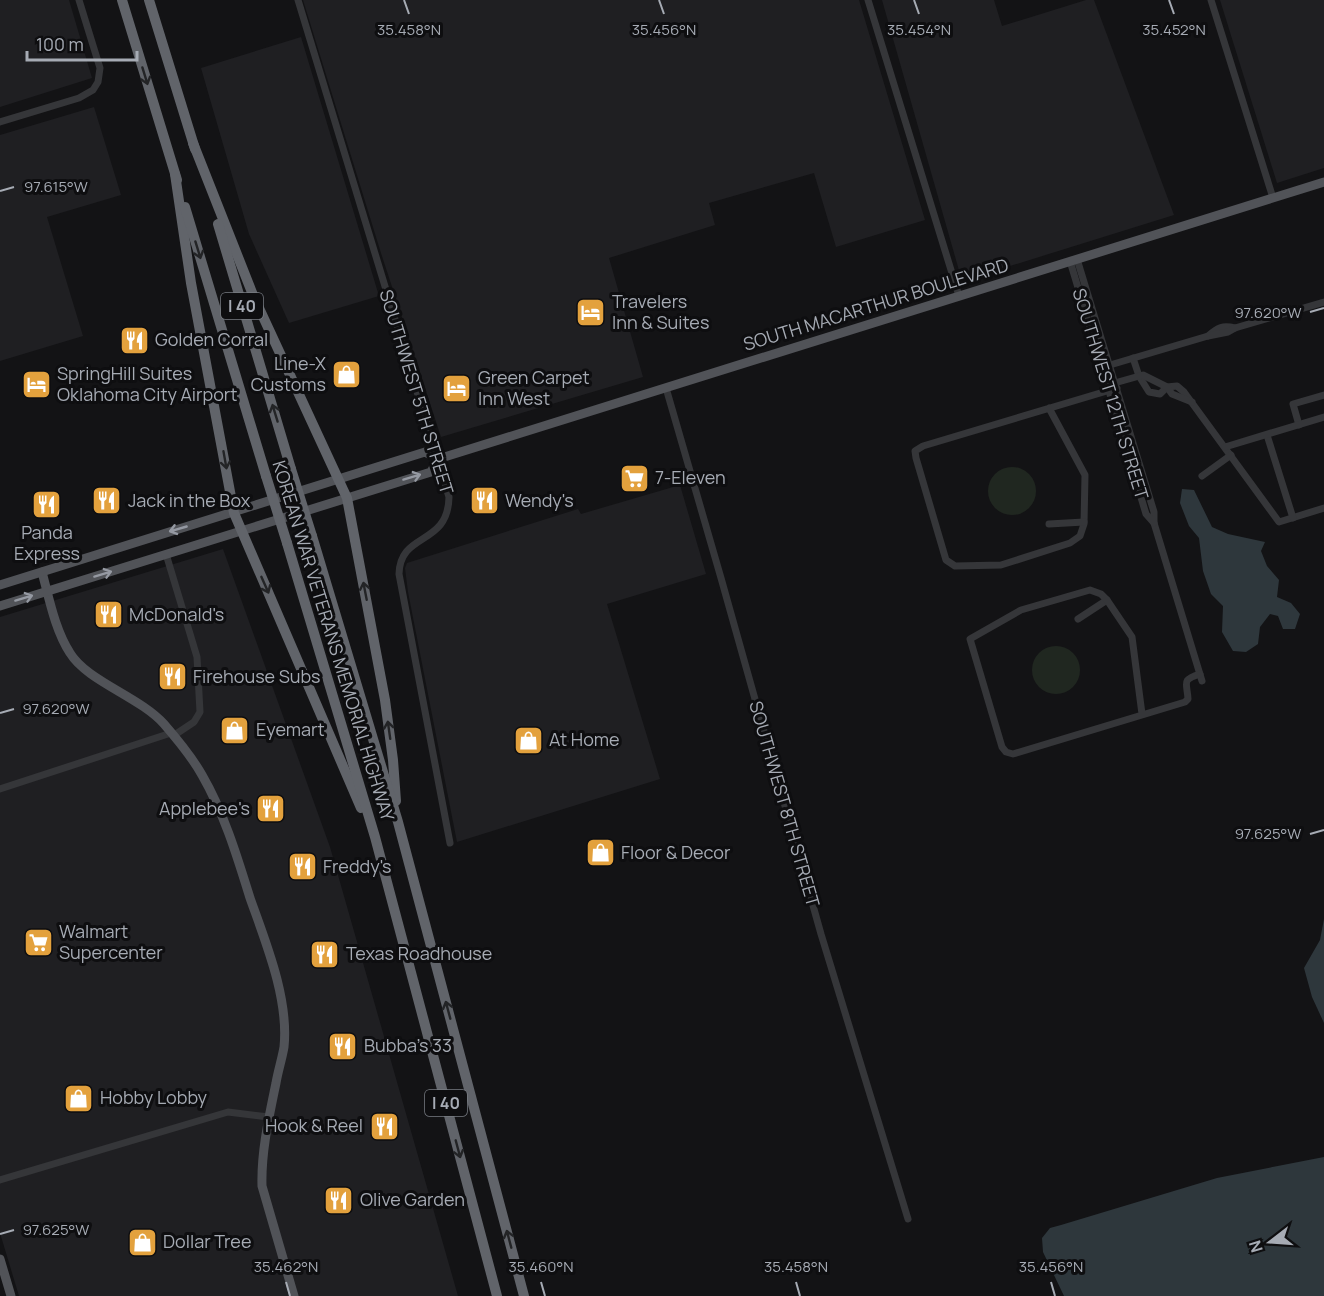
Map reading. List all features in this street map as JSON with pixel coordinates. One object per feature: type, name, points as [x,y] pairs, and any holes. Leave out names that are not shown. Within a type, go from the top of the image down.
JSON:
[{"type":"highway","name":"KOREAN WAR VETERANS MEMORIAL HIGHWAY","points":[[122,0],[375,837],[497,1296]]},
{"type":"highway","name":"KOREAN WAR VETERANS MEMORIAL HIGHWAY","points":[[150,0],[398,822],[524,1296]]},
{"type":"highway","points":[[194,143],[245,276],[347,498],[385,700],[398,822]]},
{"type":"highway","points":[[175,174],[191,284],[234,513],[329,732],[347,779],[375,837]]},
{"type":"main road","name":"SOUTH MACARTHUR BOULEVARD","points":[[0,606],[431,472],[438,459],[1324,182]]},
{"type":"main road","name":"SOUTH MACARTHUR BOULEVARD","points":[[0,585],[425,452],[438,459]]},
{"type":"main road","points":[[42,572],[63,640],[70,654],[81,666],[149,709],[201,773],[227,827],[266,943],[284,1013],[284,1048],[269,1117],[262,1186],[294,1296]]},
{"type":"main road","points":[[0,1259],[11,1296]]},
{"type":"street","points":[[0,122],[79,98],[93,90],[98,82],[100,68],[79,0]]},
{"type":"street","name":"SOUTHWEST 5TH STREET","points":[[298,0],[449,497],[448,512],[441,526],[408,549],[399,574],[450,843]]},
{"type":"street","points":[[868,0],[959,296]]},
{"type":"street","points":[[1211,0],[1273,198]]},
{"type":"street","name":"SOUTHWEST 12TH STREET","points":[[1074,260],[1110,365],[1112,387]]},
{"type":"street","name":"SOUTHWEST 12TH STREET","points":[[1074,260],[1112,387],[1146,514],[1154,523],[1201,678],[1188,678],[1186,681],[1188,699],[1185,702],[1142,714]]},
{"type":"street","points":[[1110,365],[1208,336],[1217,328],[1225,326],[1235,328],[1324,302]]},
{"type":"street","points":[[1133,358],[1139,376],[1149,392],[1160,394],[1167,387]]},
{"type":"street","points":[[1049,408],[1085,475],[1083,530],[1076,540],[1001,565],[950,565],[946,560],[915,451],[923,446],[1049,408],[1143,375],[1167,387],[1172,394],[1192,402],[1279,522],[1324,508]]},
{"type":"street","name":"SOUTHWEST 8TH STREET","points":[[666,388],[821,934],[908,1219]]},
{"type":"street","points":[[1299,425],[1293,404],[1324,395]]},
{"type":"street","points":[[1225,447],[1324,417]]},
{"type":"street","points":[[1267,435],[1293,518]]},
{"type":"street","points":[[1202,476],[1231,455]]},
{"type":"street","points":[[1049,524],[1084,522]]},
{"type":"street","points":[[0,789],[172,735],[194,722],[200,712],[197,657],[166,554]]},
{"type":"street","points":[[1090,590],[1096,591],[1107,600],[1132,637],[1142,714],[1013,754],[1005,752],[970,639],[1021,609],[1090,590]]},
{"type":"street","points":[[1078,618],[1107,600]]},
{"type":"street","points":[[0,1180],[228,1112],[269,1117]]},
{"type":"shaded area","points":[[0,0],[69,0],[92,78],[0,107]]},
{"type":"shaded area","points":[[303,0],[859,0],[925,220],[836,247],[814,173],[709,203],[715,225],[609,258],[643,377],[441,437],[381,253]]},
{"type":"shaded area","points":[[882,0],[994,0],[1002,26],[1086,0],[1094,0],[1174,215],[962,281]]},
{"type":"shaded area","points":[[1220,0],[1324,0],[1324,168],[1277,183]]},
{"type":"shaded area","points":[[301,37],[379,296],[289,323],[249,234],[201,68]]},
{"type":"shaded area","points":[[94,107],[121,195],[47,217],[83,336],[0,361],[0,135]]},
{"type":"shaded area","points":[[1012,467],[1029,474],[1036,491],[1029,508],[1012,515],[995,508],[988,491],[995,474]]},
{"type":"shaded area","points":[[680,485],[706,574],[607,604],[660,779],[457,842],[408,592],[405,568],[407,563],[578,509],[581,514]]},
{"type":"shaded area","points":[[1182,489],[1194,490],[1212,527],[1228,534],[1265,542],[1261,551],[1267,566],[1279,580],[1277,597],[1291,603],[1300,614],[1295,629],[1283,629],[1278,616],[1270,614],[1260,627],[1258,644],[1246,652],[1233,651],[1222,632],[1223,606],[1211,594],[1203,571],[1199,538],[1189,526],[1180,503]]},
{"type":"shaded area","points":[[223,549],[330,847],[458,1296],[19,1296],[0,1233],[0,617]]},
{"type":"shaded area","points":[[1056,646],[1073,653],[1080,670],[1073,687],[1056,694],[1039,687],[1032,670],[1039,653]]},
{"type":"shaded area","points":[[1324,919],[1324,1023],[1312,997],[1304,968],[1320,940]]},
{"type":"shaded area","points":[[1324,1157],[1324,1296],[1064,1296],[1043,1252],[1042,1238],[1050,1228],[1217,1178]]},
{"type":"place","name":"Travelers Inn & Suites","points":[[591,312]]},
{"type":"place","name":"Golden Corral","points":[[134,340]]},
{"type":"place","name":"Line-X Customs","points":[[347,374]]},
{"type":"place","name":"SpringHill Suites Oklahoma City Airport","points":[[36,384]]},
{"type":"place","name":"Green Carpet Inn West","points":[[457,388]]},
{"type":"place","name":"7-Eleven","points":[[634,478]]},
{"type":"place","name":"Jack in the Box","points":[[107,501]]},
{"type":"place","name":"Wendy's","points":[[484,501]]},
{"type":"place","name":"Panda Express","points":[[47,504]]},
{"type":"place","name":"McDonald's","points":[[108,615]]},
{"type":"place","name":"Firehouse Subs","points":[[172,677]]},
{"type":"place","name":"Eyemart","points":[[235,730]]},
{"type":"place","name":"At Home","points":[[528,740]]},
{"type":"place","name":"Applebee's","points":[[271,809]]},
{"type":"place","name":"Floor & Decor","points":[[600,853]]},
{"type":"place","name":"Freddy's","points":[[302,867]]},
{"type":"place","name":"Walmart Supercenter","points":[[38,942]]},
{"type":"place","name":"Texas Roadhouse","points":[[325,954]]},
{"type":"place","name":"Bubba's 33","points":[[343,1046]]},
{"type":"place","name":"Hobby Lobby","points":[[79,1098]]},
{"type":"place","name":"Hook & Reel","points":[[384,1126]]},
{"type":"place","name":"Olive Garden","points":[[339,1200]]},
{"type":"place","name":"Dollar Tree","points":[[142,1242]]}]
